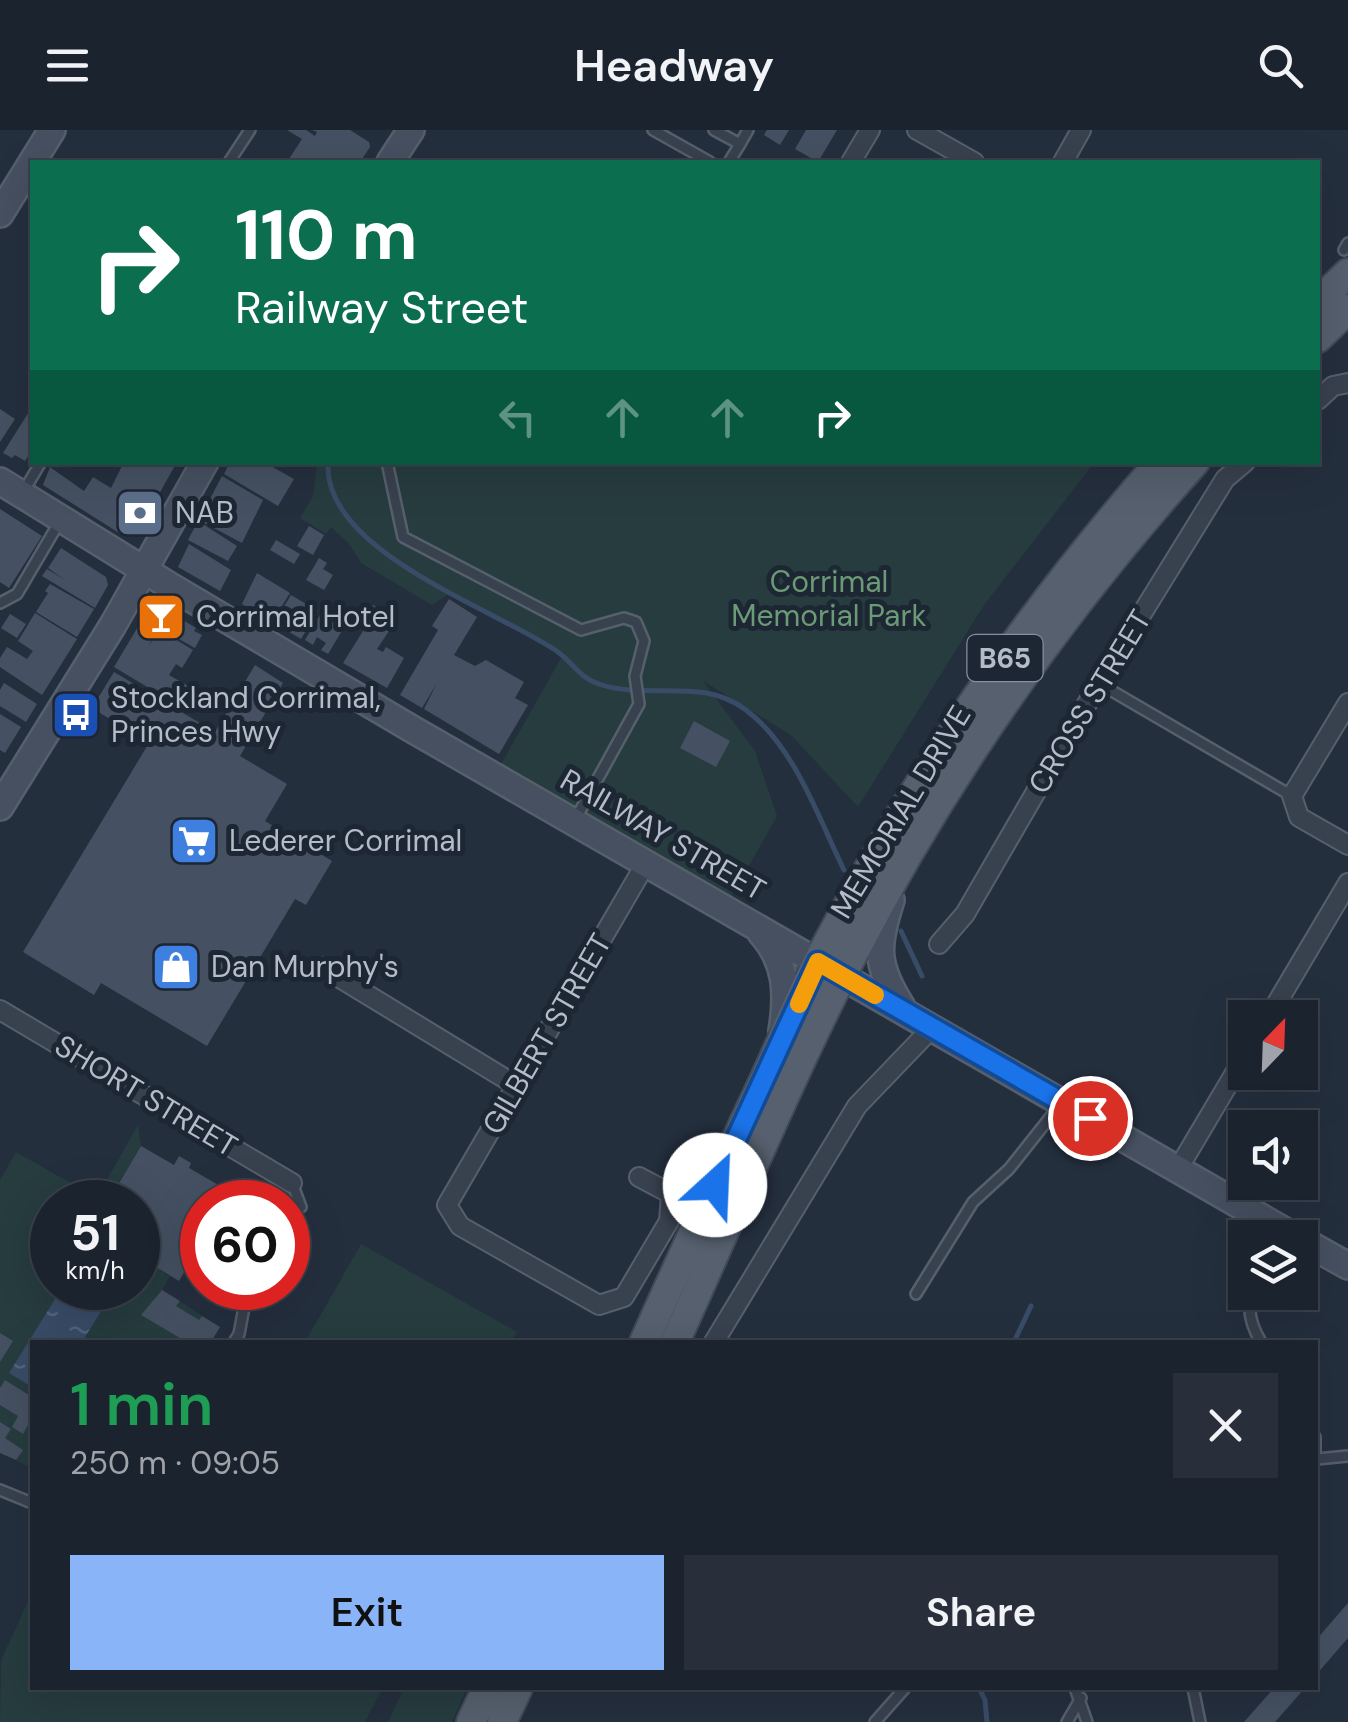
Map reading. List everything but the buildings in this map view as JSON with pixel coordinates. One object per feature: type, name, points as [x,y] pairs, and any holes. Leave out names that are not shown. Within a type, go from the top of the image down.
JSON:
[{"type":"main road","points":[[33,160],[52,130]]},
{"type":"main road","points":[[391,160],[407,132]]},
{"type":"main road","points":[[0,214],[30,166]]},
{"type":"main road","points":[[1320,299],[1346,255]]},
{"type":"main road","points":[[1320,336],[1348,309]]},
{"type":"main road","points":[[2,800],[144,571],[203,465]]},
{"type":"main road","name":"MEMORIAL DRIVE","points":[[645,1340],[818,962],[869,868],[952,734],[1066,575],[1158,465]]},
{"type":"main road","name":"MEMORIAL DRIVE","points":[[675,1340],[842,977],[904,862],[1029,669],[1140,525],[1192,465]]},
{"type":"main road","name":"RAILWAY STREET","points":[[11,487],[144,571],[1265,1220]]},
{"type":"main road","points":[[904,862],[884,924],[879,960],[884,977],[906,1012]]},
{"type":"main road","points":[[750,923],[772,947],[782,970],[786,1008],[779,1046]]},
{"type":"main road","name":"RAILWAY STREET","points":[[1318,1250],[1348,1266]]},
{"type":"main road","points":[[472,1722],[486,1690]]},
{"type":"main road","points":[[502,1722],[517,1690]]},
{"type":"street","points":[[851,160],[870,130]]},
{"type":"street","points":[[917,130],[970,160]]},
{"type":"street","points":[[1064,160],[1081,130]]},
{"type":"street","points":[[1320,398],[1334,386],[1348,383]]},
{"type":"street","name":"CROSS STREET","points":[[938,944],[965,914],[1099,683],[1225,479],[1241,465]]},
{"type":"street","points":[[1348,703],[1292,796],[1299,817],[1348,846]]},
{"type":"street","name":"GILBERT STREET","points":[[639,1177],[672,1194],[669,1221],[624,1297],[599,1305],[460,1226],[447,1205],[646,863]]},
{"type":"street","points":[[1279,1000],[1348,883]]},
{"type":"street","points":[[322,967],[518,1086]]},
{"type":"street","name":"SHORT STREET","points":[[0,1010],[287,1180]]},
{"type":"street","points":[[715,1340],[857,1106],[932,1028]]},
{"type":"street","points":[[1178,1169],[1228,1085]]},
{"type":"lane","points":[[230,160],[250,130]]},
{"type":"lane","points":[[653,130],[706,160]]},
{"type":"lane","points":[[714,130],[740,144]]},
{"type":"lane","points":[[731,160],[748,130]]},
{"type":"lane","points":[[11,487],[38,465]]},
{"type":"lane","points":[[389,465],[403,537],[581,630],[616,619],[632,620],[642,632],[644,641],[636,676],[638,704],[574,822]]},
{"type":"lane","points":[[0,604],[17,594],[62,518]]},
{"type":"lane","points":[[1099,683],[1292,796]]},
{"type":"lane","points":[[916,1294],[973,1202],[1009,1169],[1061,1102]]},
{"type":"lane","points":[[235,1340],[243,1310]]},
{"type":"lane","points":[[1250,1310],[1251,1324],[1260,1340]]},
{"type":"lane","points":[[1318,1460],[1348,1456]]},
{"type":"lane","points":[[0,1490],[30,1502]]},
{"type":"lane","points":[[875,1722],[903,1690]]},
{"type":"lane","points":[[1076,1690],[1087,1722]]},
{"type":"lane","points":[[1193,1690],[1200,1722]]},
{"type":"lane","points":[[1067,1722],[1081,1698]]},
{"type":"green space","name":"Corrimal Memorial Park","points":[[317,465],[1092,465],[984,605],[858,807],[791,735],[703,681],[755,751],[777,816],[732,896],[501,764],[564,653],[450,593],[432,605],[361,563],[350,545],[331,527],[326,534],[300,518],[313,496]]},
{"type":"green space","points":[[138,1125],[141,1146],[121,1180],[107,1180]]},
{"type":"green space","points":[[16,1152],[65,1180],[30,1180],[30,1310],[160,1310],[160,1270],[170,1276],[162,1290],[180,1301],[180,1310],[193,1310],[220,1327],[212,1340],[30,1340],[30,1468],[0,1451],[0,1180]]},
{"type":"green space","points":[[361,1244],[517,1332],[512,1340],[306,1340]]},
{"type":"green space","points":[[30,1597],[30,1690],[382,1690],[365,1722],[0,1722],[1,1660]]},
{"type":"green space","points":[[403,1690],[466,1690],[452,1722],[388,1722]]},
{"type":"water","points":[[48,1310],[102,1310],[83,1340],[30,1340],[30,1386],[9,1373]]},
{"type":"waterway","points":[[329,465],[334,494],[353,524],[382,550],[418,575],[558,652],[587,678],[618,689],[711,694],[746,710],[763,725],[792,763],[844,870]]},
{"type":"waterway","points":[[901,931],[922,976]]},
{"type":"waterway","points":[[1015,1340],[1031,1306]]},
{"type":"waterway","points":[[980,1690],[987,1722]]},
{"type":"slow traffic","points":[[799,1004],[818,962],[875,995]]},
{"type":"place","name":"NAB","points":[[140,513]]},
{"type":"place","name":"Corrimal Hotel","points":[[161,617]]},
{"type":"place","name":"Stockland Corrimal, Princes Hwy","points":[[76,715]]},
{"type":"place","name":"Lederer Corrimal","points":[[194,841]]},
{"type":"place","name":"Dan Murphy's","points":[[176,967]]},
{"type":"route","points":[[715,1185],[818,962],[1090,1118]]}]
